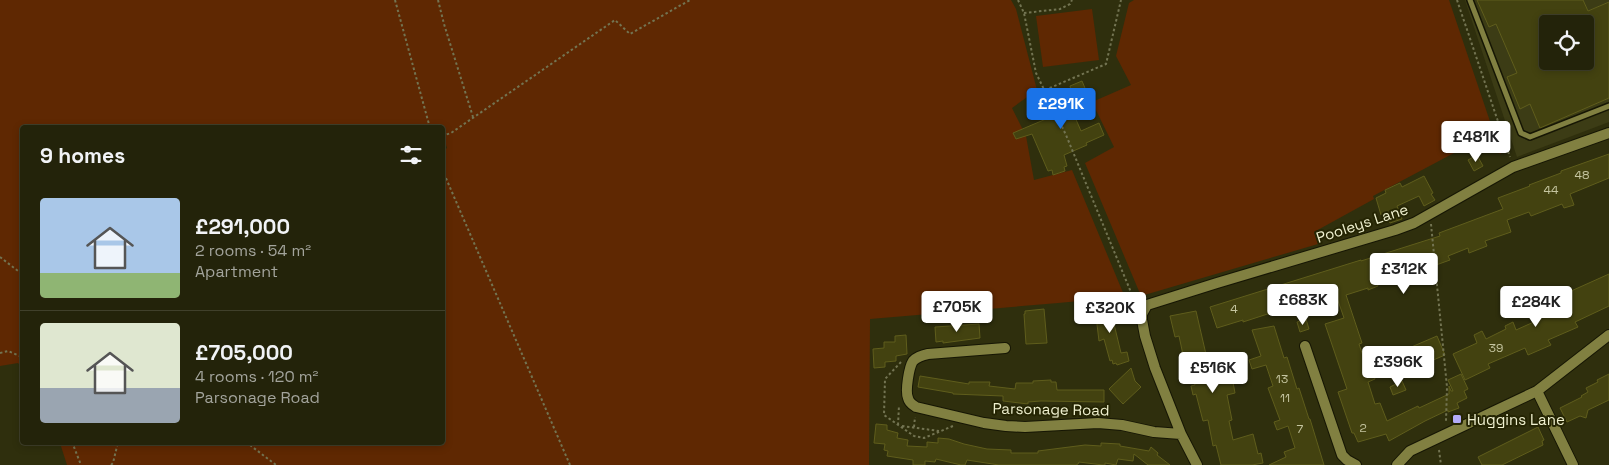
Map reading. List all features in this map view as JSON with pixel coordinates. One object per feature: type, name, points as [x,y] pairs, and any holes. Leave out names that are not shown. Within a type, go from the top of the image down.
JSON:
[{"type":"street","name":"Pooleys Lane","points":[[1144,310],[1147,305],[1162,300],[1414,223],[1513,167],[1609,133]]},
{"type":"street","points":[[1144,310],[1142,320],[1145,336],[1155,368],[1181,434],[1196,465]]},
{"type":"street","points":[[1397,465],[1410,451],[1536,392],[1609,335]]},
{"type":"street","points":[[1305,346],[1342,455],[1356,465]]},
{"type":"street","name":"Parsonage Road","points":[[1005,348],[928,354],[919,357],[913,362],[910,370],[907,391],[909,401],[916,407],[998,425],[1025,427],[1098,423],[1181,434]]},
{"type":"street","points":[[1536,392],[1573,465]]},
{"type":"lane","points":[[1470,0],[1521,133],[1530,138],[1609,106]]},
{"type":"path","points":[[395,0],[429,125]]},
{"type":"path","points":[[438,0],[473,117]]},
{"type":"path","points":[[445,135],[451,133],[616,20],[630,34],[690,0]]},
{"type":"path","points":[[1018,0],[1024,13],[1036,73],[1066,135],[1135,302],[1144,310]]},
{"type":"path","points":[[1024,13],[1060,8],[1070,4],[1072,0]]},
{"type":"path","points":[[1045,90],[1106,64],[1121,0]]},
{"type":"path","points":[[1457,0],[1513,167]]},
{"type":"path","points":[[445,178],[570,465]]},
{"type":"path","points":[[1430,214],[1447,387],[1441,465]]},
{"type":"path","points":[[0,257],[20,272]]},
{"type":"path","points":[[0,353],[8,351],[20,356]]},
{"type":"path","points":[[899,426],[941,431]]},
{"type":"path","points":[[73,445],[81,465]]},
{"type":"path","points":[[111,465],[117,445]]},
{"type":"path","points":[[250,445],[272,464],[276,465]]},
{"type":"shaded area","points":[[0,0],[1011,0],[1016,9],[1037,90],[1012,108],[1026,136],[1034,180],[1072,170],[1124,295],[1112,298],[870,319],[869,465],[67,465],[61,445],[445,445],[445,150],[447,148],[445,125],[20,125],[20,366],[18,363],[0,366]]},
{"type":"shaded area","points":[[1134,0],[1449,0],[1501,154],[1471,144],[1373,196],[1374,199],[1314,232],[1318,244],[1141,296],[1085,163],[1114,147],[1092,102],[1131,85],[1116,56],[1129,3]]},
{"type":"shaded area","points":[[1465,0],[1609,0],[1609,122],[1517,157]]},
{"type":"shaded area","points":[[1092,9],[1099,60],[1043,67],[1036,16]]},
{"type":"building","points":[[1477,0],[1583,0],[1588,11],[1609,2],[1609,98],[1540,128],[1530,104],[1520,109],[1507,77],[1517,73],[1496,24],[1489,27]]},
{"type":"building","points":[[1082,81],[1090,100],[1071,108],[1081,131],[1099,123],[1104,135],[1064,155],[1067,166],[1064,167],[1065,171],[1053,175],[1052,170],[1048,171],[1032,134],[1016,139],[1013,133],[1046,119],[1041,111],[1058,104],[1055,97],[1071,90],[1070,86]]},
{"type":"building","points":[[1609,154],[1609,178],[1570,194],[1574,205],[1564,208],[1562,204],[1531,216],[1529,212],[1507,220],[1511,232],[1485,241],[1487,246],[1469,253],[1468,248],[1448,256],[1450,260],[1436,265],[1435,260],[1417,266],[1406,271],[1409,278],[1399,281],[1397,274],[1376,281],[1378,286],[1346,295],[1362,343],[1359,344],[1368,371],[1372,370],[1375,379],[1368,382],[1375,404],[1380,403],[1387,421],[1449,394],[1449,386],[1451,391],[1453,391],[1448,380],[1461,374],[1468,389],[1464,391],[1467,398],[1457,403],[1459,408],[1448,412],[1448,410],[1389,441],[1386,434],[1358,442],[1354,433],[1352,433],[1338,392],[1347,389],[1325,324],[1344,318],[1335,292],[1243,322],[1243,320],[1217,328],[1210,307],[1440,236],[1439,233],[1503,209],[1498,198],[1561,173],[1561,171]]},
{"type":"building","points":[[1477,155],[1483,166],[1474,171],[1468,160]]},
{"type":"building","points":[[1424,176],[1435,200],[1424,206],[1419,196],[1397,206],[1402,219],[1390,223],[1386,213],[1381,215],[1376,198],[1386,193],[1385,190],[1400,183],[1402,187]]},
{"type":"building","points":[[1609,274],[1609,306],[1575,322],[1578,327],[1548,340],[1551,345],[1528,355],[1525,348],[1488,364],[1490,368],[1465,380],[1453,354],[1477,343],[1474,335],[1482,331],[1486,339],[1506,329],[1505,326],[1513,322],[1516,330],[1536,321],[1531,309]]},
{"type":"building","points":[[1113,303],[1118,323],[1114,324],[1121,353],[1127,352],[1129,361],[1117,365],[1116,363],[1113,364],[1112,360],[1110,361],[1104,339],[1099,341],[1096,316],[1103,316],[1100,306]]},
{"type":"building","points":[[1044,309],[1047,343],[1026,344],[1025,311]]},
{"type":"building","points":[[1196,311],[1208,363],[1219,360],[1223,378],[1232,377],[1235,393],[1227,395],[1232,420],[1229,421],[1233,440],[1253,434],[1258,454],[1261,453],[1263,463],[1221,465],[1216,445],[1213,446],[1208,420],[1203,421],[1196,394],[1193,395],[1191,386],[1195,385],[1190,363],[1185,364],[1179,336],[1175,337],[1170,316]]},
{"type":"building","points":[[1306,319],[1309,329],[1300,332],[1297,322]]},
{"type":"building","points":[[979,324],[980,338],[943,343],[943,341],[936,342],[935,327]]},
{"type":"building","points":[[1274,326],[1284,358],[1287,357],[1297,389],[1299,388],[1324,465],[1269,465],[1286,457],[1284,452],[1295,448],[1288,426],[1277,430],[1274,422],[1280,420],[1268,388],[1273,386],[1266,365],[1252,369],[1249,360],[1261,356],[1252,330]]},
{"type":"building","points":[[906,335],[907,354],[896,356],[896,361],[885,362],[885,367],[874,368],[873,349],[884,348],[884,342],[895,342],[895,336]]},
{"type":"building","points":[[1437,336],[1445,355],[1405,372],[1400,355],[1412,353],[1409,348]]},
{"type":"building","points":[[1131,368],[1135,381],[1141,387],[1123,404],[1109,389]]},
{"type":"building","points":[[1609,374],[1609,400],[1588,410],[1586,418],[1580,416],[1567,422],[1560,408],[1582,397],[1588,392],[1586,388]]},
{"type":"building","points":[[920,376],[969,384],[969,382],[990,382],[989,386],[1015,389],[1016,383],[1051,380],[1051,382],[1056,382],[1057,390],[1104,390],[1104,402],[1041,401],[1028,402],[1028,404],[1003,401],[1003,396],[953,394],[918,387]]},
{"type":"building","points":[[1402,381],[1406,390],[1393,395],[1390,387]]},
{"type":"building","points":[[876,424],[887,425],[887,430],[898,433],[897,438],[908,440],[907,446],[927,447],[927,442],[938,443],[938,438],[987,449],[1011,450],[1011,453],[1038,453],[1038,451],[1085,445],[1101,446],[1101,443],[1120,444],[1120,446],[1149,451],[1151,447],[1158,453],[1157,455],[1170,465],[1148,465],[1134,454],[1133,461],[1118,459],[1116,465],[1079,462],[1076,465],[999,465],[967,460],[965,465],[961,465],[936,459],[935,462],[925,461],[925,465],[913,465],[913,460],[887,456],[888,451],[884,450],[885,444],[874,443]]},
{"type":"building","points":[[1538,427],[1544,440],[1542,441],[1543,445],[1502,465],[1482,465],[1478,457]]},
{"type":"place","name":"Huggins Lane","points":[[1457,419]]}]
